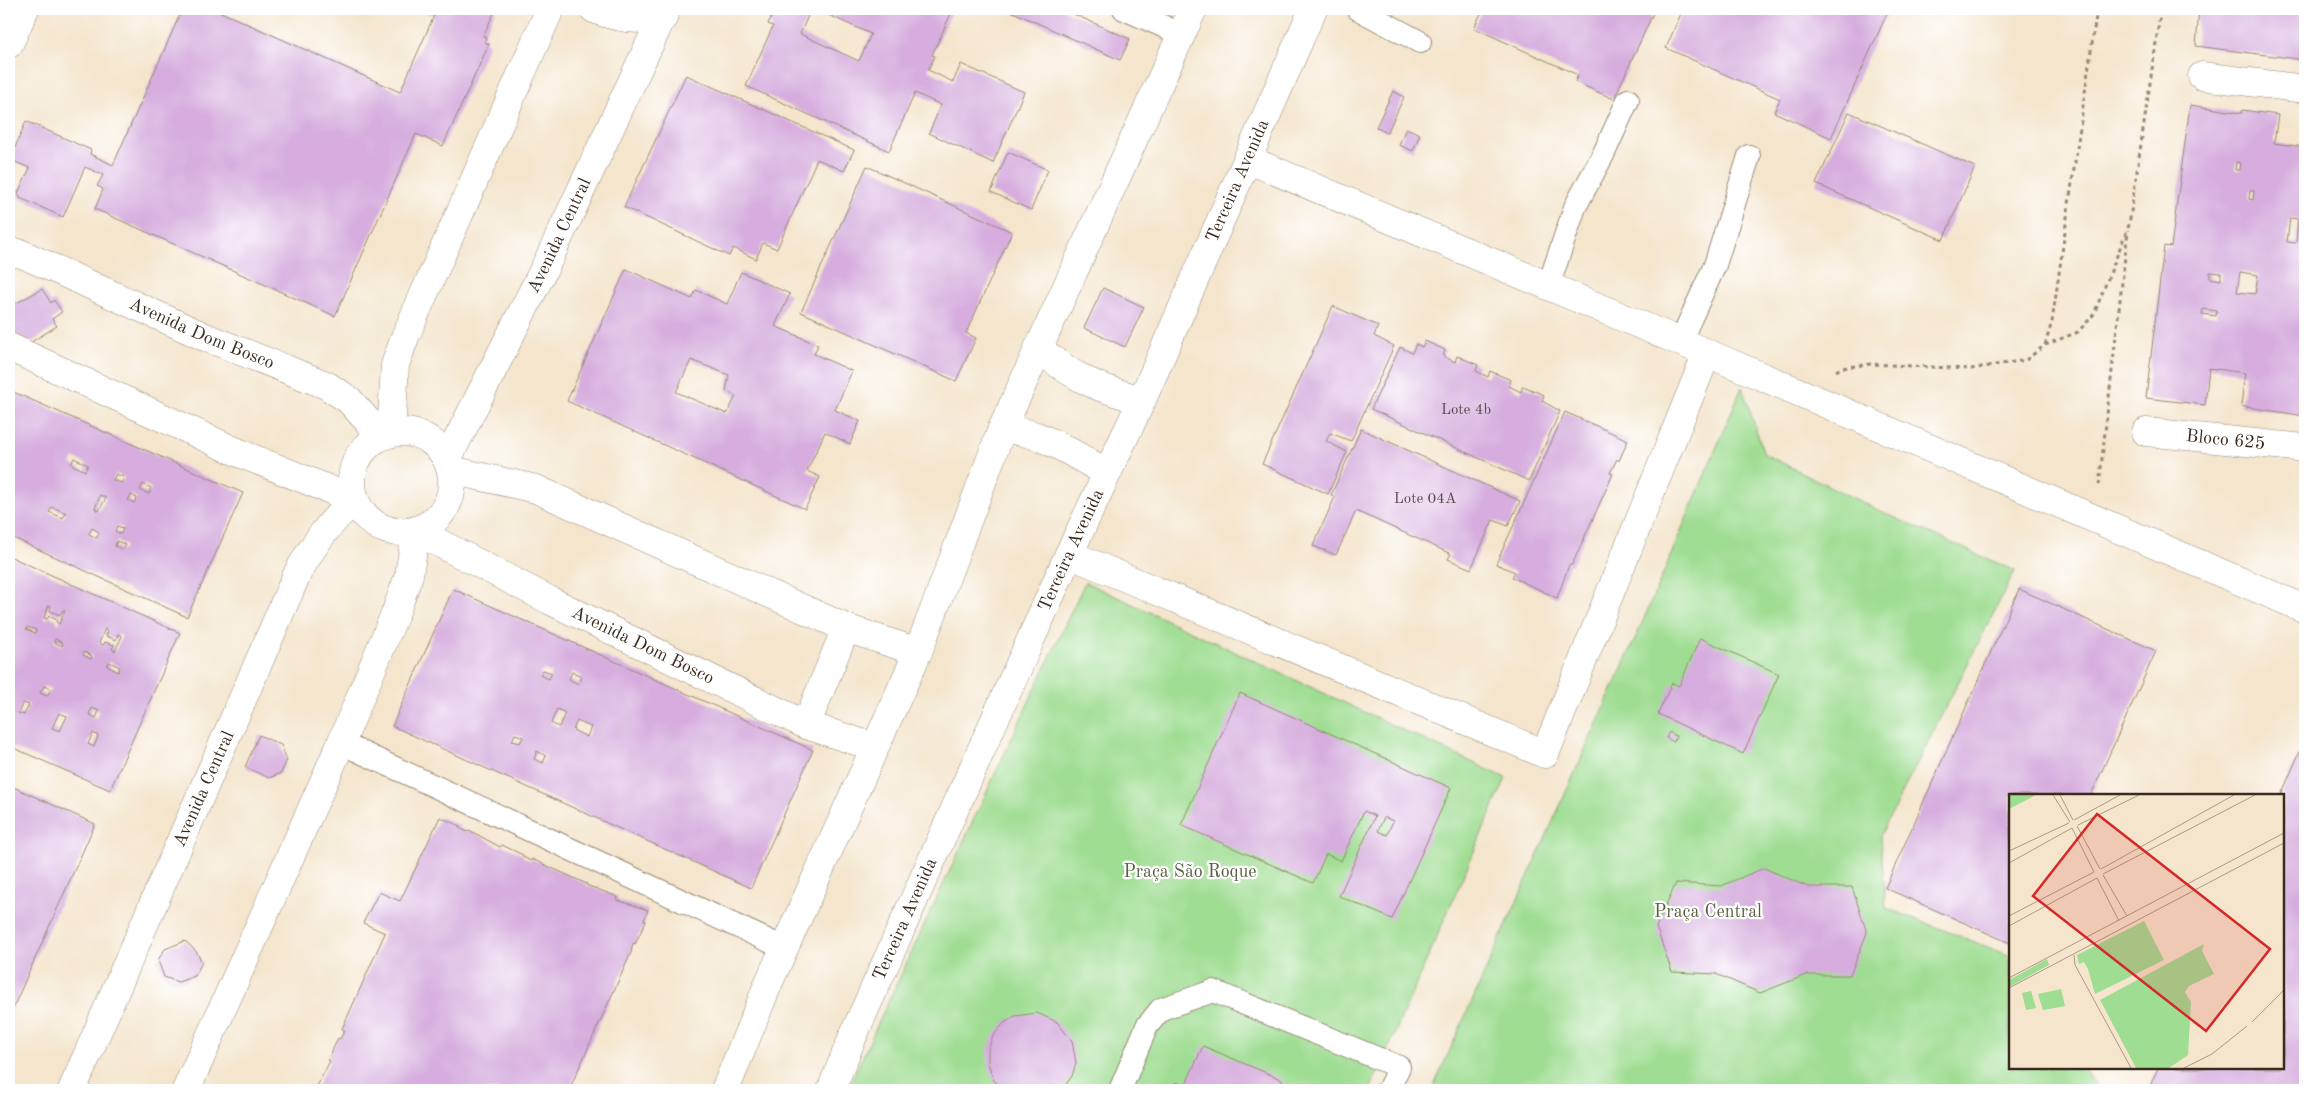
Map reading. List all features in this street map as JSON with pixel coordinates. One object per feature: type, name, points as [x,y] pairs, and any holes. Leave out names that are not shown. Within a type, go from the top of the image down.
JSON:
[{"type":"street","points":[[9,44],[25,9]]},
{"type":"street","points":[[386,435],[395,365],[405,337],[550,9]]},
{"type":"street","points":[[594,9],[612,16],[631,20],[664,13]]},
{"type":"street","points":[[725,1090],[784,948],[918,652],[1002,429],[1193,9]]},
{"type":"street","name":"Terceira Avenida","points":[[831,1090],[853,1036],[1069,554],[1142,400],[1313,9]]},
{"type":"street","name":"Avenida Central","points":[[449,465],[545,267],[664,13]]},
{"type":"street","points":[[2202,76],[2305,89]]},
{"type":"street","points":[[1247,159],[1814,398],[2305,609]]},
{"type":"street","name":"Avenida Dom Bosco","points":[[9,250],[22,254],[205,337],[326,384],[349,400],[386,435]]},
{"type":"street","points":[[9,347],[237,452],[354,500]]},
{"type":"street","points":[[1038,348],[1064,369],[1102,390],[1142,400]]},
{"type":"street","points":[[1069,554],[1545,754],[1707,353]]},
{"type":"street","points":[[1002,429],[1036,435],[1107,473]]},
{"type":"street","name":"Bloco 625","points":[[2146,432],[2305,448]]},
{"type":"street","points":[[413,433],[433,443],[449,465],[452,489],[446,507],[416,531],[391,532],[369,521],[354,500],[352,476],[357,459],[367,446],[386,435],[413,433]]},
{"type":"street","points":[[449,465],[536,489],[846,628],[918,652]]},
{"type":"street","name":"Avenida Central","points":[[72,1090],[298,572],[317,539],[332,519],[354,500]]},
{"type":"street","points":[[186,1090],[341,743],[395,614],[409,575],[416,531]]},
{"type":"street","name":"Avenida Dom Bosco","points":[[416,531],[549,600],[806,725],[874,747]]},
{"type":"street","points":[[806,725],[846,628]]},
{"type":"lane","points":[[1124,9],[1181,34]]},
{"type":"lane","points":[[1358,9],[1420,42]]},
{"type":"lane","points":[[1548,287],[1575,207],[1604,153],[1628,100]]},
{"type":"lane","points":[[1680,342],[1714,265],[1749,156]]},
{"type":"lane","points":[[341,743],[784,948]]},
{"type":"lane","points":[[1120,1090],[1147,1026],[1161,1009],[1214,991],[1399,1067],[1388,1090]]},
{"type":"path","points":[[2044,345],[2052,322],[2097,9]]},
{"type":"path","points":[[2095,519],[2129,225],[2161,9]]},
{"type":"path","points":[[1814,398],[1822,382],[1840,368],[1870,364],[1971,369],[2026,360],[2044,345],[2078,332],[2094,314],[2129,225]]},
{"type":"green space","name":"Praça Central","points":[[1742,387],[1764,454],[1880,511],[2015,571],[1880,836],[1886,908],[2006,954],[2009,958],[2009,1069],[2085,1069],[2099,1090],[1432,1090],[1643,621]]},
{"type":"green space","name":"Praça São Roque","points":[[1085,582],[1506,778],[1370,1090],[847,1090]]},
{"type":"building","points":[[179,9],[214,9],[400,92],[434,16],[419,9],[496,9],[483,36],[486,37],[485,42],[489,44],[443,146],[416,134],[335,316],[95,209],[103,189],[97,186],[103,175],[85,167],[63,217],[20,198],[18,193],[30,168],[10,160],[26,121],[91,150],[90,154],[113,165],[182,10]]},
{"type":"building","points":[[775,9],[811,9],[800,34],[859,61],[871,34],[815,9],[953,9],[932,55],[935,56],[928,70],[953,82],[961,64],[1024,92],[993,163],[929,133],[941,105],[915,93],[889,151],[746,86],[773,26],[768,24]]},
{"type":"building","points":[[1006,9],[1062,9],[1130,39],[1120,60]]},
{"type":"building","points":[[1483,9],[1535,9],[1543,12],[1545,9],[1655,9],[1614,99],[1575,82],[1578,75],[1474,28]]},
{"type":"building","points":[[1683,9],[1889,9],[1831,138],[1774,112],[1780,99],[1666,48]]},
{"type":"building","points":[[2199,9],[2305,9],[2305,60],[2196,46]]},
{"type":"building","points":[[686,75],[854,150],[844,171],[817,159],[777,249],[763,243],[756,259],[733,248],[729,256],[624,207]]},
{"type":"building","points":[[1393,91],[1404,97],[1387,133],[1376,127]]},
{"type":"building","points":[[2190,105],[2242,113],[2242,110],[2278,115],[2274,143],[2305,147],[2305,416],[2241,406],[2245,373],[2209,368],[2205,405],[2146,398],[2164,246],[2171,247]],"holes":[[[2236,162],[2241,163],[2240,170],[2235,170]],[[2250,191],[2254,191],[2253,200],[2249,199]],[[2290,218],[2298,219],[2296,243],[2287,242]],[[2210,272],[2221,273],[2221,280],[2210,278]],[[2240,272],[2258,275],[2255,294],[2237,292]],[[2203,309],[2217,311],[2216,316],[2202,314]]]},
{"type":"building","points":[[1849,112],[1975,167],[1943,240],[1816,184]]},
{"type":"building","points":[[1406,128],[1420,134],[1413,151],[1399,145]]},
{"type":"building","points":[[1008,152],[1048,170],[1031,210],[991,192]]},
{"type":"building","points":[[867,166],[1012,232],[966,333],[976,338],[956,381],[801,312]]},
{"type":"building","points":[[626,269],[692,299],[696,290],[727,304],[741,272],[790,294],[775,326],[818,345],[814,354],[852,371],[835,410],[860,421],[850,444],[825,432],[807,471],[820,477],[805,509],[567,401]],"holes":[[[691,360],[729,375],[726,391],[736,396],[727,414],[676,392]]]},
{"type":"building","points":[[1103,288],[1144,307],[1125,347],[1084,328]]},
{"type":"building","points":[[42,289],[51,303],[54,300],[62,312],[52,319],[57,326],[31,342],[9,332],[9,307]]},
{"type":"building","points":[[1333,306],[1378,326],[1374,336],[1394,346],[1351,441],[1330,433],[1326,441],[1347,452],[1328,494],[1262,464]]},
{"type":"building","points":[[1425,341],[1445,350],[1443,356],[1455,362],[1457,356],[1478,365],[1476,371],[1488,377],[1490,371],[1511,380],[1509,386],[1521,392],[1523,386],[1544,395],[1542,401],[1560,411],[1529,481],[1371,409],[1400,347],[1412,353],[1416,344],[1422,347]]},
{"type":"building","points":[[9,390],[243,493],[187,617],[9,536]],"holes":[[[74,458],[88,465],[85,471],[71,464]],[[116,474],[124,477],[122,483],[113,480]],[[143,484],[151,488],[149,494],[140,490]],[[100,495],[106,498],[99,511],[95,509]],[[131,495],[137,498],[134,503],[128,500]],[[52,507],[66,513],[63,518],[49,512]],[[117,526],[123,528],[121,534],[115,531]],[[92,528],[99,532],[97,538],[89,534]],[[117,541],[126,545],[123,550],[115,546]]]},
{"type":"building","points":[[1565,412],[1628,440],[1619,461],[1617,459],[1610,473],[1613,474],[1572,565],[1569,565],[1557,598],[1512,577],[1515,572],[1496,564]]},
{"type":"building","points":[[1361,429],[1520,501],[1508,526],[1493,520],[1471,569],[1448,559],[1451,554],[1356,511],[1336,555],[1313,546],[1335,497],[1331,495]]},
{"type":"building","points":[[9,556],[180,633],[110,790],[9,746]],"holes":[[[49,605],[51,606],[50,611],[60,615],[63,610],[65,611],[59,624],[56,622],[57,620],[49,616],[47,619],[44,618]],[[27,627],[36,630],[35,633],[26,629]],[[105,629],[108,631],[106,636],[116,640],[118,634],[122,636],[115,651],[112,649],[114,645],[105,642],[103,645],[99,643]],[[55,639],[63,643],[62,646],[54,642]],[[84,652],[92,656],[91,659],[83,655]],[[109,662],[120,667],[118,672],[107,666]],[[44,686],[51,689],[47,696],[40,693]],[[23,703],[29,705],[24,715],[18,713]],[[92,708],[99,711],[96,718],[89,714]],[[59,713],[67,716],[60,731],[52,728]],[[93,733],[98,736],[94,747],[88,744]]]},
{"type":"building","points":[[453,589],[813,750],[751,888],[392,726]],"holes":[[[543,670],[552,673],[549,679],[540,675]],[[572,672],[582,676],[578,684],[569,679]],[[557,709],[565,713],[559,727],[551,723]],[[577,721],[591,727],[587,737],[573,730]],[[515,734],[523,737],[520,743],[512,741]],[[537,751],[546,756],[543,763],[534,759]]]},
{"type":"building","points":[[2019,589],[2156,651],[2091,794],[2009,794],[2009,943],[1885,888]]},
{"type":"building","points":[[1700,638],[1779,674],[1743,754],[1658,714],[1672,683],[1679,686]]},
{"type":"building","points":[[1240,693],[1451,788],[1392,919],[1339,896],[1375,816],[1364,811],[1341,861],[1326,854],[1313,883],[1181,825]],"holes":[[[1384,817],[1393,821],[1387,835],[1378,831]]]},
{"type":"building","points":[[1669,732],[1676,736],[1674,742],[1666,738]]},
{"type":"building","points":[[259,735],[281,745],[287,760],[281,773],[269,778],[245,767]]},
{"type":"building","points":[[2305,740],[2305,1090],[2148,1090],[2158,1069],[2284,1069],[2284,794],[2281,794]]},
{"type":"building","points":[[9,785],[95,824],[9,1017]]},
{"type":"building","points":[[440,817],[500,847],[502,845],[523,855],[523,857],[531,861],[532,859],[586,885],[618,897],[617,900],[648,910],[644,920],[646,921],[635,944],[633,943],[631,953],[569,1090],[315,1090],[330,1061],[328,1060],[338,1038],[340,1039],[345,1030],[342,1029],[385,933],[363,923],[379,892],[400,901]]},
{"type":"building","name":"Praça Central","points":[[1764,868],[1808,887],[1852,887],[1867,933],[1850,975],[1806,975],[1760,993],[1716,974],[1672,972],[1656,927],[1676,883],[1721,886]]},
{"type":"building","points":[[185,941],[196,951],[202,962],[195,976],[178,982],[164,977],[158,960],[165,949]]},
{"type":"building","points":[[1037,1013],[1057,1022],[1072,1041],[1076,1063],[1072,1076],[1062,1090],[1002,1090],[993,1079],[988,1062],[988,1049],[993,1036],[1004,1023],[1015,1016]]},
{"type":"building","points":[[1203,1046],[1283,1080],[1279,1090],[1173,1090],[1176,1082],[1185,1086]]}]
